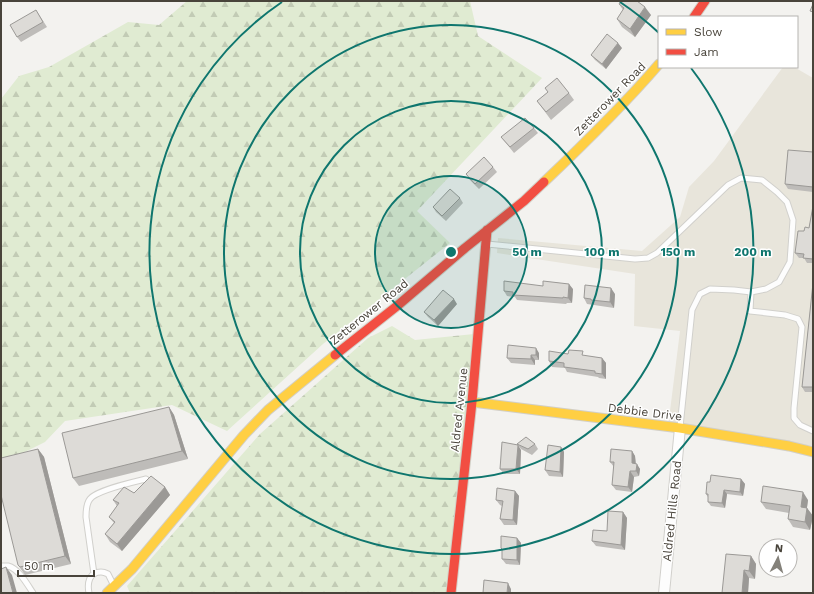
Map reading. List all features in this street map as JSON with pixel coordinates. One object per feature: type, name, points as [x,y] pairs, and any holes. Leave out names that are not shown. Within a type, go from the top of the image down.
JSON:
[{"type":"street","points":[[695,16],[705,1]]},
{"type":"street","name":"Zetterower Road","points":[[107,593],[132,570],[244,435],[268,410],[524,201],[594,134],[636,91],[658,65]]},
{"type":"street","name":"Aldred Avenue","points":[[451,593],[472,402],[487,230]]},
{"type":"street","name":"Debbie Drive","points":[[472,402],[680,428],[789,446],[813,452]]},
{"type":"street","name":"Aldred Hills Road","points":[[664,593],[680,428]]},
{"type":"lane","points":[[486,243],[635,259],[648,258],[657,253],[728,185],[741,178],[762,180],[777,192],[787,202],[793,220],[790,262],[779,282],[766,288],[751,292],[710,289],[700,294],[692,310],[680,428]]},
{"type":"lane","points":[[751,292],[750,310],[785,315],[798,319],[802,327],[794,418],[800,425],[813,431]]},
{"type":"lane","points":[[94,574],[86,517],[86,508],[90,499],[103,491],[146,479]]},
{"type":"lane","points":[[1,566],[8,566],[16,571],[26,581],[33,593]]},
{"type":"lane","points":[[89,593],[87,584],[89,579],[94,574],[101,572],[108,574],[114,586]]},
{"type":"shaded area","points":[[782,68],[796,68],[813,78],[813,446],[668,427],[680,331],[634,326],[635,274],[497,253],[498,238],[642,251],[680,217],[689,187],[714,161]]},
{"type":"green space","points":[[187,1],[470,1],[478,36],[542,78],[417,211],[450,243],[323,344],[227,431],[172,405],[65,421],[45,442],[1,464],[1,99],[19,76],[49,67],[128,22],[159,25]]},
{"type":"green space","points":[[392,326],[415,340],[474,334],[447,593],[130,593],[127,586],[260,434],[368,338]]},
{"type":"building","points":[[621,1],[637,1],[645,7],[630,29],[617,19],[624,8],[619,4]]},
{"type":"building","points":[[813,4],[813,12],[810,11]]},
{"type":"building","points":[[36,10],[43,22],[17,37],[10,25]]},
{"type":"building","points":[[607,34],[618,43],[602,64],[591,55]]},
{"type":"building","points":[[557,78],[569,93],[546,112],[537,101],[548,92],[545,88]]},
{"type":"building","points":[[525,118],[534,128],[510,147],[501,137]]},
{"type":"building","points":[[788,150],[813,152],[813,187],[785,184]]},
{"type":"building","points":[[484,157],[493,167],[475,184],[466,174]]},
{"type":"building","points":[[450,189],[460,198],[442,216],[433,207]]},
{"type":"building","points":[[813,206],[813,259],[803,258],[804,254],[795,253],[798,231],[804,231],[805,227],[809,228]]},
{"type":"building","points":[[504,281],[543,286],[543,281],[569,284],[568,298],[513,295],[513,292],[504,291]]},
{"type":"building","points":[[813,283],[813,387],[802,387]]},
{"type":"building","points":[[585,285],[611,288],[610,302],[584,298]]},
{"type":"building","points":[[443,290],[454,299],[434,320],[424,312]]},
{"type":"building","points":[[508,345],[536,348],[536,355],[531,355],[531,359],[507,358]]},
{"type":"building","points":[[569,350],[583,351],[582,355],[602,358],[602,374],[595,373],[595,371],[564,367],[564,363],[549,361],[549,351],[568,354]]},
{"type":"building","points":[[169,407],[182,451],[73,478],[62,433]]},
{"type":"building","points":[[526,437],[535,444],[528,449],[517,444]]},
{"type":"building","points":[[502,442],[518,445],[516,469],[500,469]]},
{"type":"building","points":[[548,445],[561,447],[560,472],[545,470]]},
{"type":"building","points":[[38,449],[65,556],[20,567],[18,565],[1,495],[1,458]]},
{"type":"building","points":[[611,449],[632,451],[632,463],[637,464],[636,471],[630,471],[628,487],[612,485],[614,462],[610,462]]},
{"type":"building","points":[[711,475],[741,479],[740,492],[724,490],[722,503],[708,502],[708,494],[706,494],[707,482],[710,482]]},
{"type":"building","points":[[151,476],[165,487],[117,544],[105,534],[115,522],[109,517],[119,503],[113,500],[124,487],[134,493]]},
{"type":"building","points":[[763,486],[803,492],[801,507],[807,508],[805,522],[788,519],[790,506],[761,502]]},
{"type":"building","points":[[497,488],[515,491],[513,520],[500,519],[503,501],[496,500]]},
{"type":"building","points":[[608,511],[623,512],[621,545],[592,541],[593,530],[607,531]]},
{"type":"building","points":[[501,536],[517,538],[517,560],[502,559]]},
{"type":"building","points":[[726,554],[751,556],[749,571],[744,570],[742,593],[722,593]]},
{"type":"building","points":[[6,567],[13,593],[1,593],[1,569]]},
{"type":"building","points":[[484,580],[508,583],[507,593],[483,593]]},
{"type":"traffic: slow","points":[[544,182],[603,124],[658,65]]},
{"type":"traffic: slow","points":[[107,593],[132,569],[244,435],[268,410],[335,355]]},
{"type":"traffic: slow","points":[[472,402],[680,428],[789,446],[813,452]]},
{"type":"traffic: jam","points":[[695,16],[705,1]]},
{"type":"traffic: jam","points":[[335,355],[524,201],[544,182]]},
{"type":"traffic: jam","points":[[451,593],[472,402],[487,230]]}]
